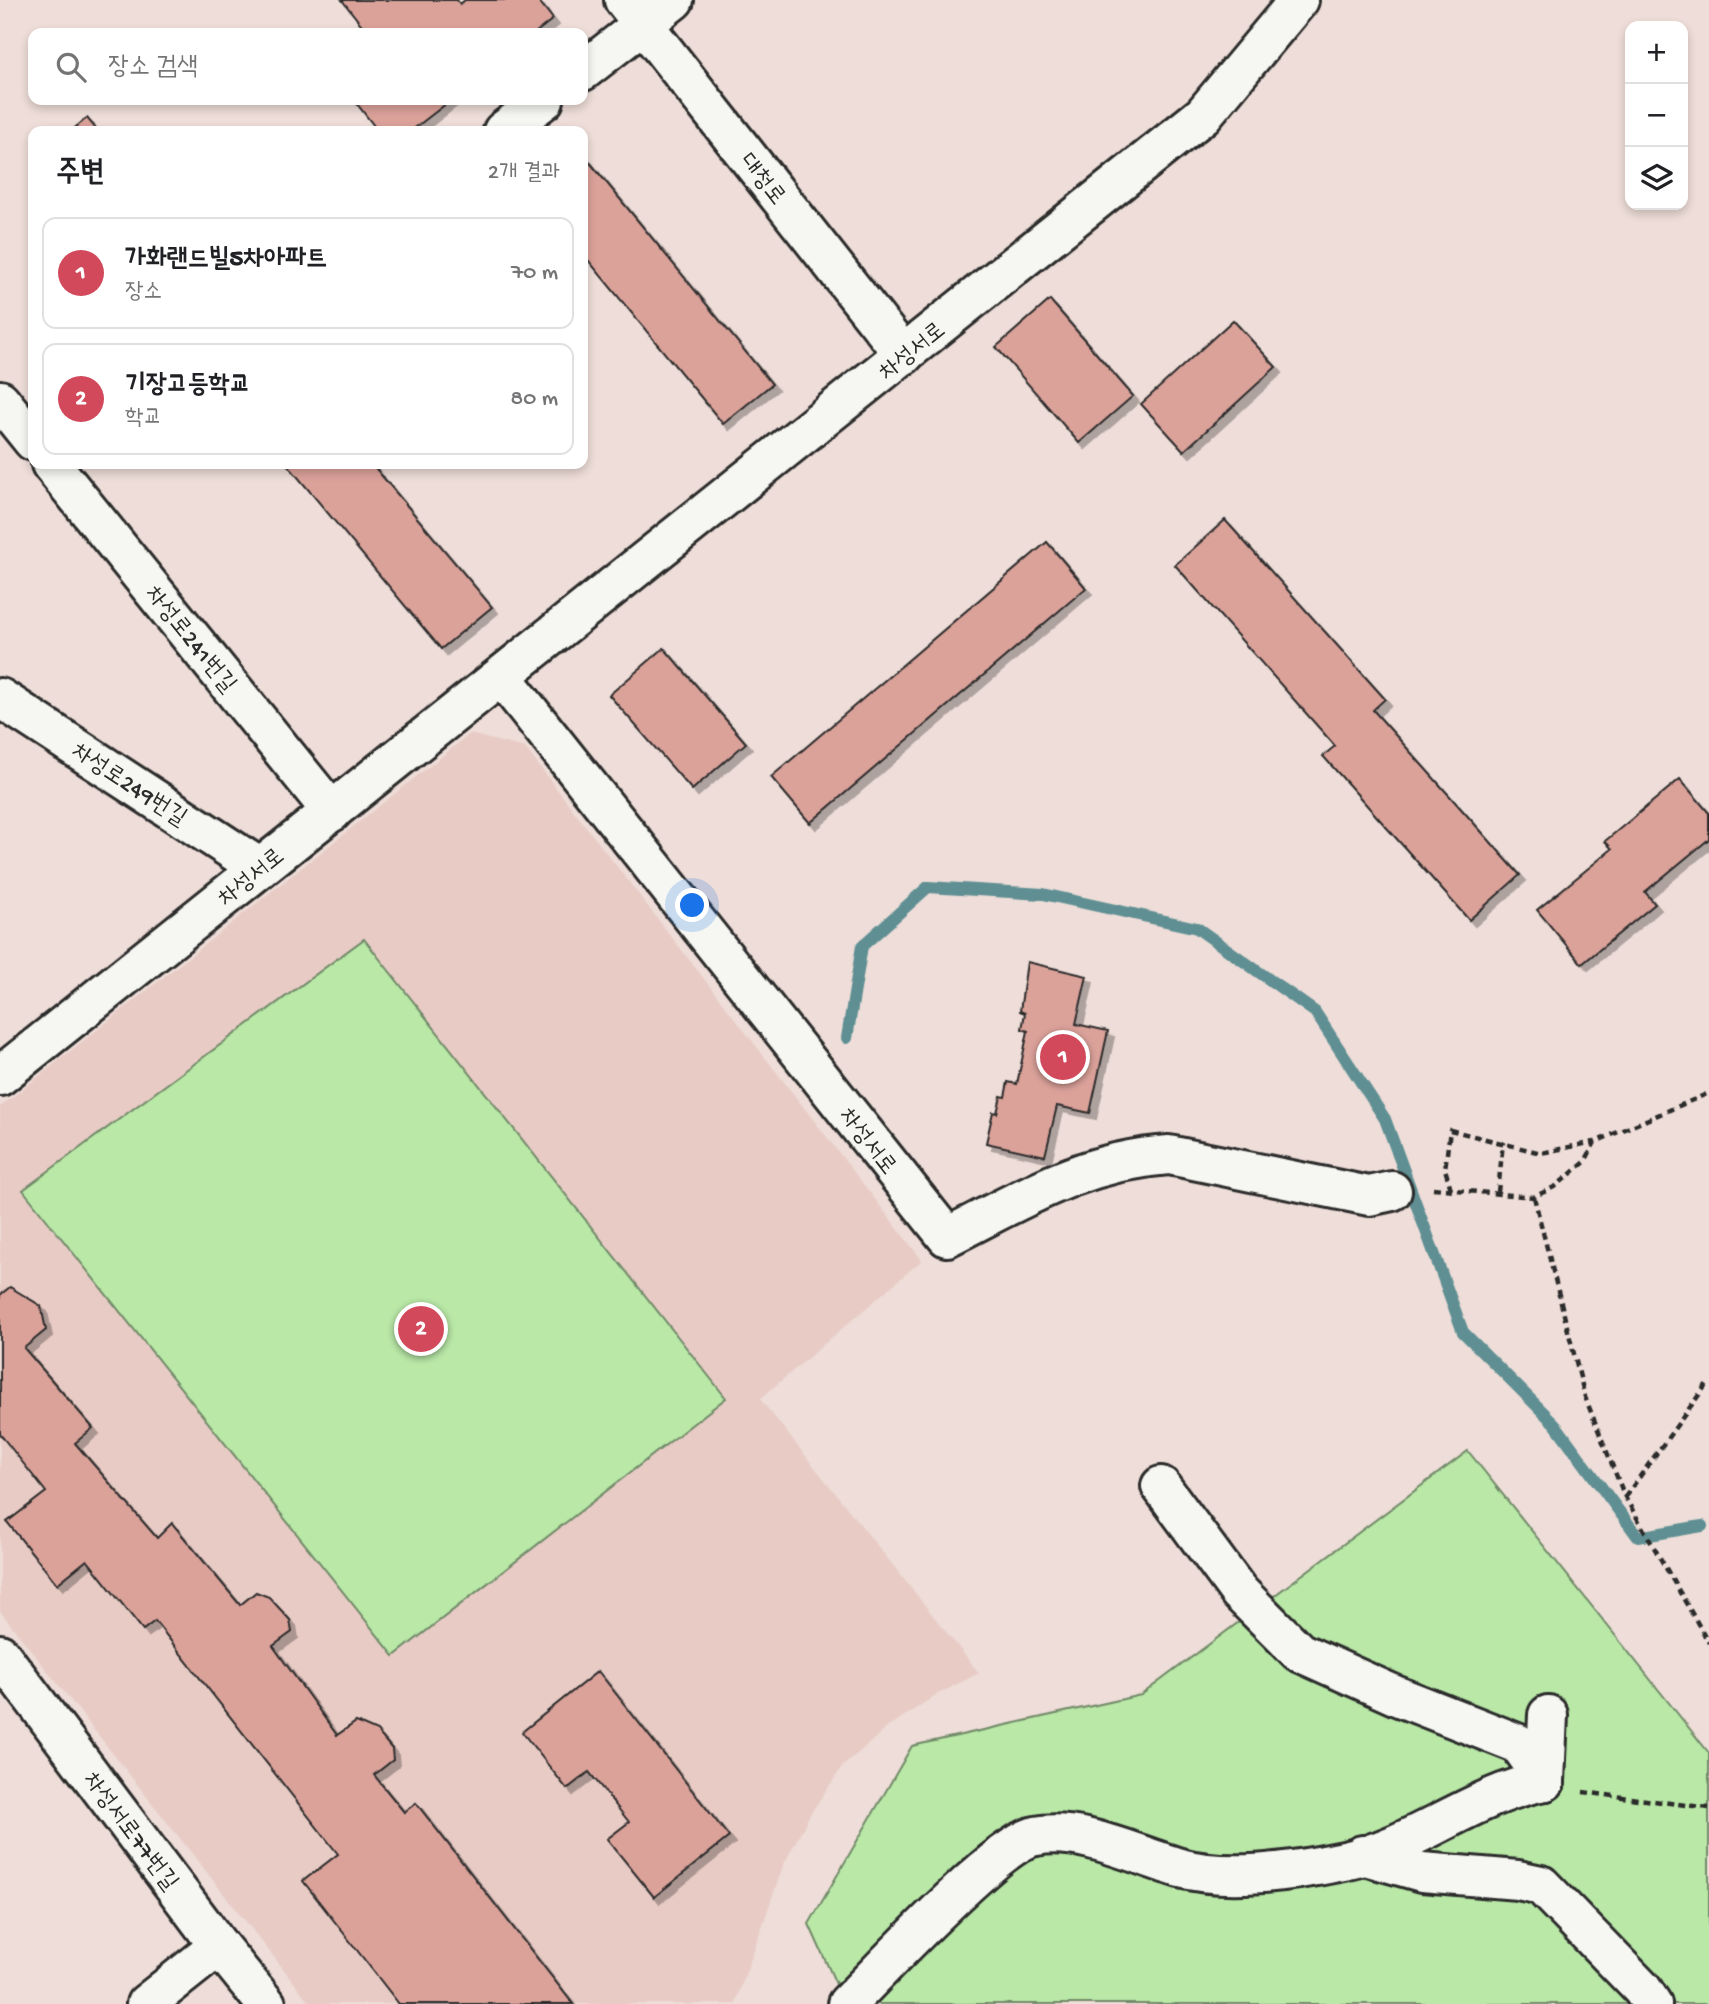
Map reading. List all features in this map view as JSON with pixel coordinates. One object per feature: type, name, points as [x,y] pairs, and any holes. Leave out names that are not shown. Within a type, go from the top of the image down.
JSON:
[{"type":"street","points":[[588,65],[633,12],[674,0]]},
{"type":"street","name":"차성서로","points":[[0,1076],[1203,115],[1299,0]]},
{"type":"street","name":"대청로","points":[[633,12],[904,355]]},
{"type":"street","points":[[510,126],[537,105]]},
{"type":"street","points":[[0,400],[28,435]]},
{"type":"street","name":"차성로241번길","points":[[55,469],[332,811]]},
{"type":"street","name":"차성서로","points":[[502,677],[947,1237],[1072,1174],[1137,1157],[1169,1155],[1369,1196],[1392,1191]]},
{"type":"street","name":"차성로249번길","points":[[0,698],[260,868]]},
{"type":"street","points":[[1161,1486],[1240,1592],[1298,1652],[1396,1696],[1519,1744],[1545,1781]]},
{"type":"street","name":"차성서로77번길","points":[[0,1654],[219,1946],[266,2004]]},
{"type":"street","points":[[1545,1781],[1548,1715]]},
{"type":"street","points":[[847,2004],[998,1857],[1035,1836],[1082,1838],[1130,1849],[1182,1868],[1235,1875],[1345,1861],[1403,1840],[1513,1787],[1545,1781]]},
{"type":"street","points":[[1362,1855],[1422,1872],[1518,1880],[1541,1885],[1642,1989],[1652,2004]]},
{"type":"street","points":[[146,2004],[219,1946]]},
{"type":"path","points":[[1451,1189],[1445,1169],[1450,1130],[1541,1153],[1595,1142],[1709,1093]]},
{"type":"path","points":[[1498,1192],[1503,1142]]},
{"type":"path","points":[[1434,1188],[1534,1196],[1556,1186],[1585,1162],[1595,1142]]},
{"type":"path","points":[[1534,1196],[1585,1397],[1625,1497],[1709,1643]]},
{"type":"path","points":[[1625,1497],[1709,1381]]},
{"type":"path","points":[[1545,1781],[1583,1792],[1709,1808]]},
{"type":"shaded area","points":[[470,734],[525,748],[922,1260],[760,1399],[979,1673],[936,1695],[888,1727],[843,1766],[810,1814],[783,1866],[735,2004],[311,2004],[0,1611],[0,1107]]},
{"type":"green space","points":[[364,939],[726,1398],[394,1656],[23,1190]]},
{"type":"green space","points":[[1468,1451],[1709,1753],[1709,2004],[845,2004],[809,1924],[912,1746],[1141,1695]]},
{"type":"building","points":[[342,0],[457,0],[460,4],[465,0],[538,0],[553,19],[541,28],[364,28]]},
{"type":"building","points":[[358,105],[445,105],[417,126],[374,126]]},
{"type":"building","points":[[87,118],[94,126],[77,126]]},
{"type":"building","points":[[588,160],[772,384],[723,424],[588,260]]},
{"type":"building","points":[[1050,300],[1133,396],[1079,443],[996,347]]},
{"type":"building","points":[[1233,320],[1276,367],[1184,451],[1141,404]]},
{"type":"building","points":[[291,469],[376,469],[492,607],[441,649]]},
{"type":"building","points":[[1225,520],[1385,699],[1373,710],[1520,875],[1469,920],[1323,756],[1335,746],[1175,565]]},
{"type":"building","points":[[1047,542],[1086,588],[810,823],[771,777]]},
{"type":"building","points":[[664,648],[746,743],[692,790],[609,695]]},
{"type":"building","points":[[1680,779],[1709,813],[1709,839],[1645,892],[1655,904],[1582,964],[1537,910],[1612,849],[1605,841]]},
{"type":"building","points":[[1027,962],[1087,976],[1076,1024],[1108,1031],[1090,1113],[1057,1106],[1045,1156],[986,1143],[993,1112],[997,1113],[1001,1096],[1005,1097],[1008,1082],[1017,1084],[1028,1031],[1022,1029],[1025,1013],[1020,1011]]},
{"type":"building","points":[[10,1287],[41,1306],[46,1330],[24,1348],[93,1428],[75,1443],[157,1538],[172,1523],[240,1605],[256,1592],[269,1597],[290,1620],[292,1632],[273,1646],[337,1735],[356,1722],[377,1731],[392,1749],[393,1760],[374,1775],[404,1812],[416,1803],[573,2004],[399,2004],[303,1881],[338,1854],[155,1621],[143,1630],[87,1560],[57,1584],[7,1522],[46,1492],[0,1434],[0,1295]]},
{"type":"building","points":[[598,1671],[729,1837],[654,1897],[607,1839],[629,1822],[589,1772],[567,1789],[522,1732]]},
{"type":"waterway","points":[[847,1038],[862,946],[928,887],[1043,894],[1197,928],[1315,1012],[1385,1119],[1463,1332],[1555,1424],[1638,1537],[1702,1526]]},
{"type":"place","name":"가화랜드빌5차아파트","points":[[1063,1057]]},
{"type":"place","name":"기장고등학교","points":[[421,1329]]}]
